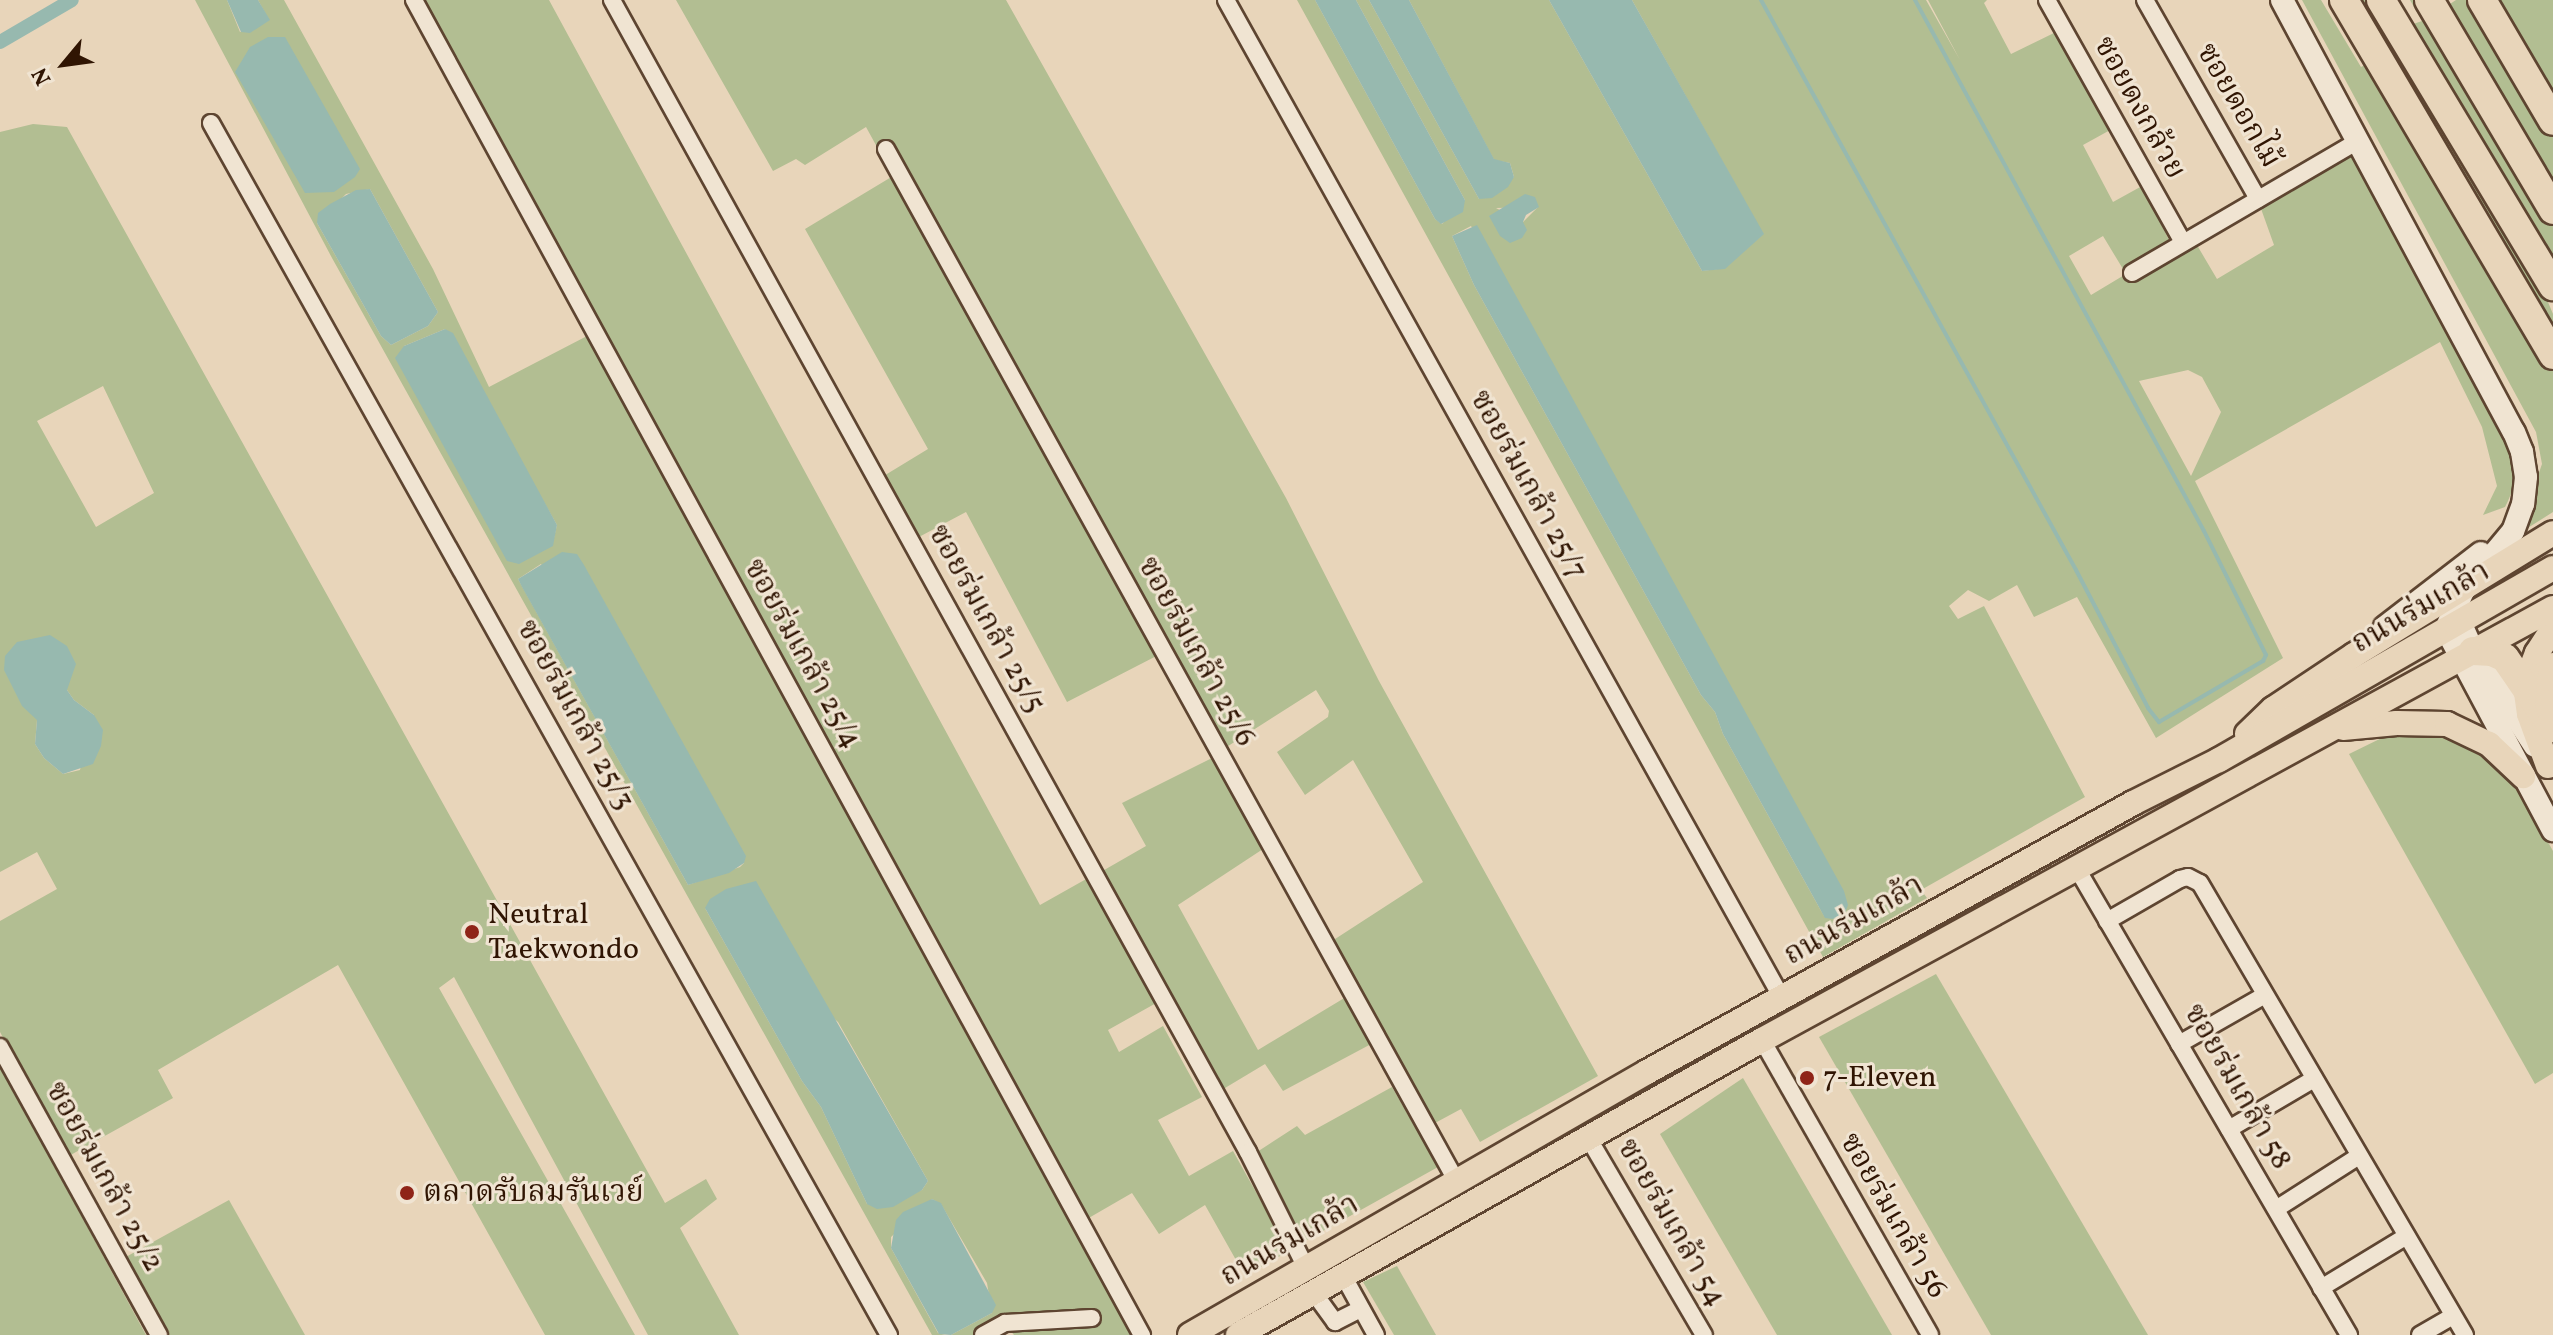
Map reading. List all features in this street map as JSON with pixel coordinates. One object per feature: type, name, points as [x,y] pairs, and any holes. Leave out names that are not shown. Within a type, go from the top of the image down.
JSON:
[{"type":"highway","points":[[2344,0],[2553,355]]},
{"type":"highway","points":[[2381,0],[2553,286]]},
{"type":"highway","points":[[2434,7],[2553,210]]},
{"type":"highway","points":[[2491,11],[2553,121]]},
{"type":"highway","points":[[2466,654],[2492,652],[2505,658],[2553,728]]},
{"type":"highway","points":[[2553,667],[2549,704],[2553,717]]},
{"type":"main road","points":[[2282,0],[2514,432],[2526,477],[2523,504],[2513,531],[2456,601],[2453,626],[2523,776],[2553,830]]},
{"type":"main road","points":[[2354,655],[2399,614],[2489,546],[2523,504]]},
{"type":"main road","points":[[2219,760],[2273,709],[2470,581],[2553,533]]},
{"type":"main road","name":"ถนนร่มเกล้า","points":[[1190,1335],[1782,998],[2133,803],[2219,760],[2553,568]]},
{"type":"main road","name":"ถนนร่มเกล้า","points":[[1238,1335],[1762,1040],[2553,608]]},
{"type":"main road","points":[[2551,770],[2529,714],[2525,684],[2537,653],[2553,628]]},
{"type":"main road","points":[[2466,654],[2551,770]]},
{"type":"main road","points":[[2332,729],[2397,723],[2447,724],[2489,744],[2523,776]]},
{"type":"street","name":"ซอยร่มเกล้า 25/4","points":[[414,0],[1142,1335]]},
{"type":"street","name":"ซอยร่มเกล้า 25/5","points":[[612,0],[1248,1152],[1306,1268]]},
{"type":"street","name":"ซอยร่มเกล้า 25/7","points":[[1226,0],[1782,998]]},
{"type":"street","name":"ซอยดงกล้วย","points":[[2047,0],[2183,242]]},
{"type":"street","name":"ซอยดอกไม้","points":[[2145,0],[2258,199]]},
{"type":"street","name":"ซอยร่มเกล้า 25/3","points":[[211,123],[889,1335]]},
{"type":"street","points":[[2132,273],[2358,141]]},
{"type":"street","name":"ซอยร่มเกล้า 25/6","points":[[886,149],[1457,1182]]},
{"type":"street","points":[[2466,654],[2553,596]]},
{"type":"street","name":"ซอยร่มเกล้า 58","points":[[2076,867],[2349,1335]]},
{"type":"street","points":[[2107,921],[2180,879],[2195,878],[2465,1335]]},
{"type":"street","points":[[2179,1044],[2265,995]]},
{"type":"street","name":"ซอยร่มเกล้า 56","points":[[1762,1040],[1930,1335]]},
{"type":"street","name":"ซอยร่มเกล้า 25/2","points":[[0,1047],[159,1335]]},
{"type":"street","points":[[2229,1129],[2314,1079]]},
{"type":"street","name":"ซอยร่มเกล้า 54","points":[[1589,1139],[1704,1335]]},
{"type":"street","points":[[2276,1209],[2359,1156]]},
{"type":"street","points":[[2321,1288],[2407,1236]]},
{"type":"street","points":[[1344,1277],[1376,1335]]},
{"type":"street","points":[[1314,1293],[1335,1322],[1361,1309]]},
{"type":"street","points":[[2420,1335],[2453,1316]]},
{"type":"street","points":[[983,1335],[1005,1323],[1092,1318]]},
{"type":"green space","points":[[195,0],[227,0],[240,32],[269,20],[258,0],[284,0],[433,269],[489,387],[587,336],[1136,1335],[1014,1335],[1009,1329],[992,1335],[951,1335],[992,1313],[987,1283],[941,1204],[932,1199],[891,1237],[891,1248],[938,1333],[945,1335],[932,1335],[332,258]],"holes":[[[370,189],[438,312],[428,326],[391,345],[381,336],[317,223],[346,194]],[[445,329],[557,525],[552,546],[404,346]],[[541,564],[744,863],[740,867],[688,885],[518,579]],[[705,908],[838,1022],[928,1181],[922,1190],[867,1204],[821,1107],[802,1081]]]},
{"type":"green space","points":[[423,0],[549,0],[1040,905],[1088,878],[1158,1002],[1108,1030],[1119,1052],[1163,1026],[1202,1097],[1158,1120],[1189,1176],[1233,1151],[1289,1251],[1245,1276],[1205,1205],[1159,1234],[1132,1193],[1087,1219]]},
{"type":"green space","points":[[676,0],[1006,0],[1286,498],[1379,681],[1598,1076],[1480,1142],[1461,1109],[1435,1123],[1332,941],[1423,882],[1353,760],[1305,795],[1277,752],[1328,717],[1329,711],[1316,690],[1225,748],[1170,649],[1067,702],[966,512],[917,538],[882,477],[928,449],[805,229],[893,176],[866,127],[805,165],[796,159],[773,171]]},
{"type":"green space","points":[[1297,0],[1315,0],[1435,219],[1442,224],[1465,200],[1356,0],[1369,0],[1479,199],[1514,177],[1510,163],[1494,160],[1409,0],[1549,0],[1702,271],[1725,268],[1763,234],[1632,0],[1926,0],[1960,60],[1928,0],[1987,0],[1984,3],[2011,54],[2056,32],[2112,129],[2083,145],[2113,202],[2142,186],[2172,246],[2191,235],[2217,279],[2274,245],[2255,192],[2354,147],[2515,449],[2516,481],[2505,507],[2483,515],[2497,486],[2482,427],[2440,342],[2195,481],[2283,658],[2156,738],[2077,597],[2034,617],[2017,585],[1989,601],[1968,590],[1949,606],[1958,619],[1984,606],[2085,797],[1921,890],[1927,898],[1823,957]],"holes":[[[1538,207],[1523,222],[1496,208]],[[1471,226],[1825,918],[1723,734],[1715,712],[1701,695],[1474,285],[1452,236]],[[2103,236],[2126,274],[2091,295],[2069,256]],[[2188,370],[2202,377],[2221,412],[2191,476],[2139,381]]]},
{"type":"green space","points":[[2302,0],[2321,0],[2361,67],[2391,51],[2363,0],[2373,0],[2393,31],[2422,21],[2410,0],[2419,0],[2430,17],[2456,0],[2553,0],[2553,288],[2545,295],[2553,314],[2553,512],[2518,534],[2542,464],[2536,432]]},
{"type":"green space","points":[[33,124],[67,127],[665,1203],[706,1179],[717,1199],[680,1228],[739,1335],[648,1335],[454,977],[439,988],[635,1335],[545,1335],[338,965],[158,1070],[173,1098],[67,1157],[0,1032],[0,921],[57,889],[37,852],[0,872],[0,132]],"holes":[[[103,386],[154,493],[96,527],[37,421]],[[67,690],[74,700],[94,715],[80,770],[63,774],[44,758],[35,744],[37,720]]]},
{"type":"green space","points":[[2400,729],[2456,736],[2508,771],[2553,851],[2553,1073],[2535,1084],[2349,754]]},
{"type":"green space","points":[[1214,757],[1263,849],[1178,905],[1258,1050],[1346,997],[1373,1043],[1283,1091],[1265,1064],[1220,1091],[1099,873],[1146,846],[1122,803]]},
{"type":"green space","points":[[1936,974],[2148,1335],[1991,1335],[1819,1037]]},
{"type":"green space","points":[[0,1066],[146,1335],[0,1335]]},
{"type":"green space","points":[[1743,1078],[1892,1335],[1777,1335],[1660,1134]]},
{"type":"green space","points":[[1392,1087],[1438,1167],[1307,1240],[1298,1234],[1257,1152],[1297,1126],[1305,1135]]},
{"type":"green space","points":[[229,1200],[305,1335],[166,1335],[124,1258]]},
{"type":"green space","points":[[1397,1266],[1436,1335],[1394,1335],[1363,1282]]},
{"type":"water","points":[[227,0],[258,0],[270,20],[250,33],[241,32]]},
{"type":"water","points":[[1315,0],[1356,0],[1465,200],[1463,212],[1441,224],[1435,219]]},
{"type":"water","points":[[1369,0],[1409,0],[1494,159],[1510,163],[1514,177],[1508,187],[1492,198],[1479,199]]},
{"type":"water","points":[[1549,0],[1632,0],[1764,234],[1725,269],[1702,271]]},
{"type":"water","points":[[268,37],[285,37],[360,169],[355,177],[334,192],[305,193],[235,72],[250,47]]},
{"type":"water","points":[[370,189],[438,312],[428,326],[391,345],[381,336],[317,223],[318,213],[330,204],[356,190]]},
{"type":"water","points":[[1525,194],[1535,197],[1539,207],[1526,215],[1523,222],[1527,230],[1522,238],[1510,243],[1500,236],[1489,216]]},
{"type":"water","points":[[1477,225],[1844,891],[1848,905],[1845,913],[1833,919],[1825,918],[1723,734],[1715,712],[1701,695],[1474,285],[1452,236]]},
{"type":"water","points":[[445,329],[453,333],[557,525],[553,546],[519,564],[507,561],[395,358],[404,346]]},
{"type":"water","points":[[562,552],[577,554],[584,565],[746,856],[744,863],[729,873],[688,885],[522,587],[518,579]]},
{"type":"water","points":[[50,635],[67,646],[76,664],[67,690],[74,700],[94,715],[103,730],[101,746],[93,764],[63,774],[44,758],[35,744],[37,720],[22,706],[4,670],[5,656],[17,642]]},
{"type":"water","points":[[756,881],[928,1181],[922,1190],[893,1207],[877,1209],[867,1204],[821,1107],[802,1081],[705,908],[710,899],[726,889]]},
{"type":"water","points":[[932,1199],[941,1203],[996,1305],[992,1313],[951,1335],[939,1334],[891,1248],[896,1220],[903,1212]]},
{"type":"waterway","points":[[0,42],[72,0]]},
{"type":"waterway","points":[[1761,0],[2076,570],[2148,708],[2159,722],[2263,661],[2266,655],[2204,531],[1915,0]]},
{"type":"place","name":"Neutral Taekwondo","points":[[472,932]]},
{"type":"place","name":"7-Eleven","points":[[1807,1078]]},
{"type":"place","name":"ตลาดรับลมรันเวย์","points":[[407,1193]]}]
